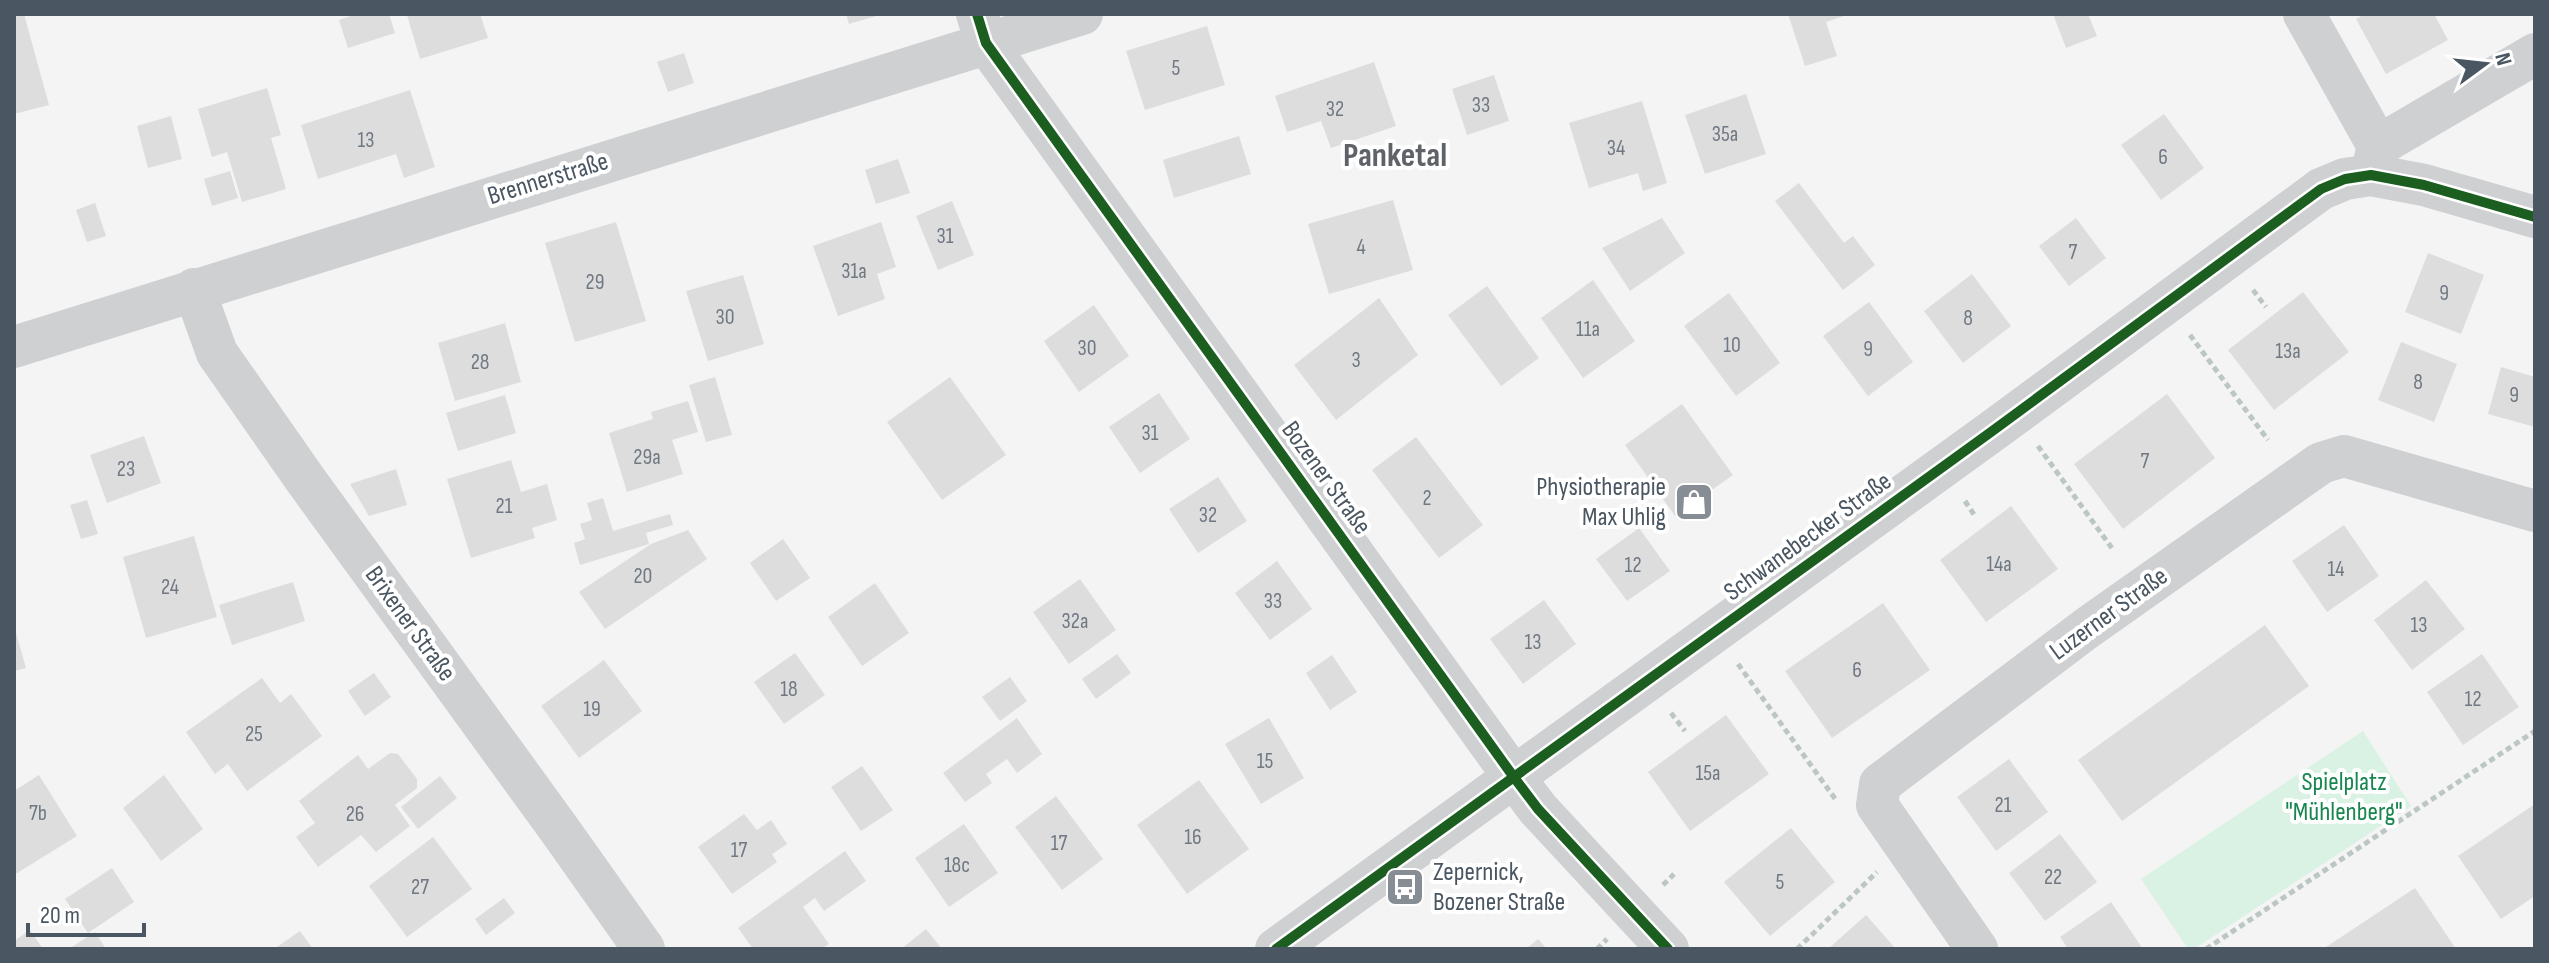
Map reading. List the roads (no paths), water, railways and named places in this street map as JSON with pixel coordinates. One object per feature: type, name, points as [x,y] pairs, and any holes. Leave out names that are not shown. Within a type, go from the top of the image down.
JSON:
[{"type":"street","name":"Brennerstraße","points":[[14,347],[982,29],[1082,14]]},
{"type":"street","points":[[2304,14],[2375,160],[2424,185],[2535,217]]},
{"type":"street","name":"Bozener Straße","points":[[982,29],[1513,776],[1538,809],[1668,949]]},
{"type":"street","name":"Schwanebecker Straße","points":[[1276,949],[2321,189],[2345,179],[2535,54]]},
{"type":"street","name":"Brixener Straße","points":[[194,289],[217,353],[644,949]]},
{"type":"street","name":"Luzerner Straße","points":[[1977,949],[1877,805],[1880,784],[2087,628],[2321,463],[2344,456],[2535,511]]},
{"type":"place","name":"Physiotherapie Max Uhlig","points":[[1694,502]]},
{"type":"place","name":"Zepernick, Bozener Straße","points":[[1405,887]]},
{"type":"district","name":"Panketal","points":[[1395,155]]},
{"type":"park label","name":"Spielplatz \"Mühlenberg\"","points":[[2344,797]]}]
